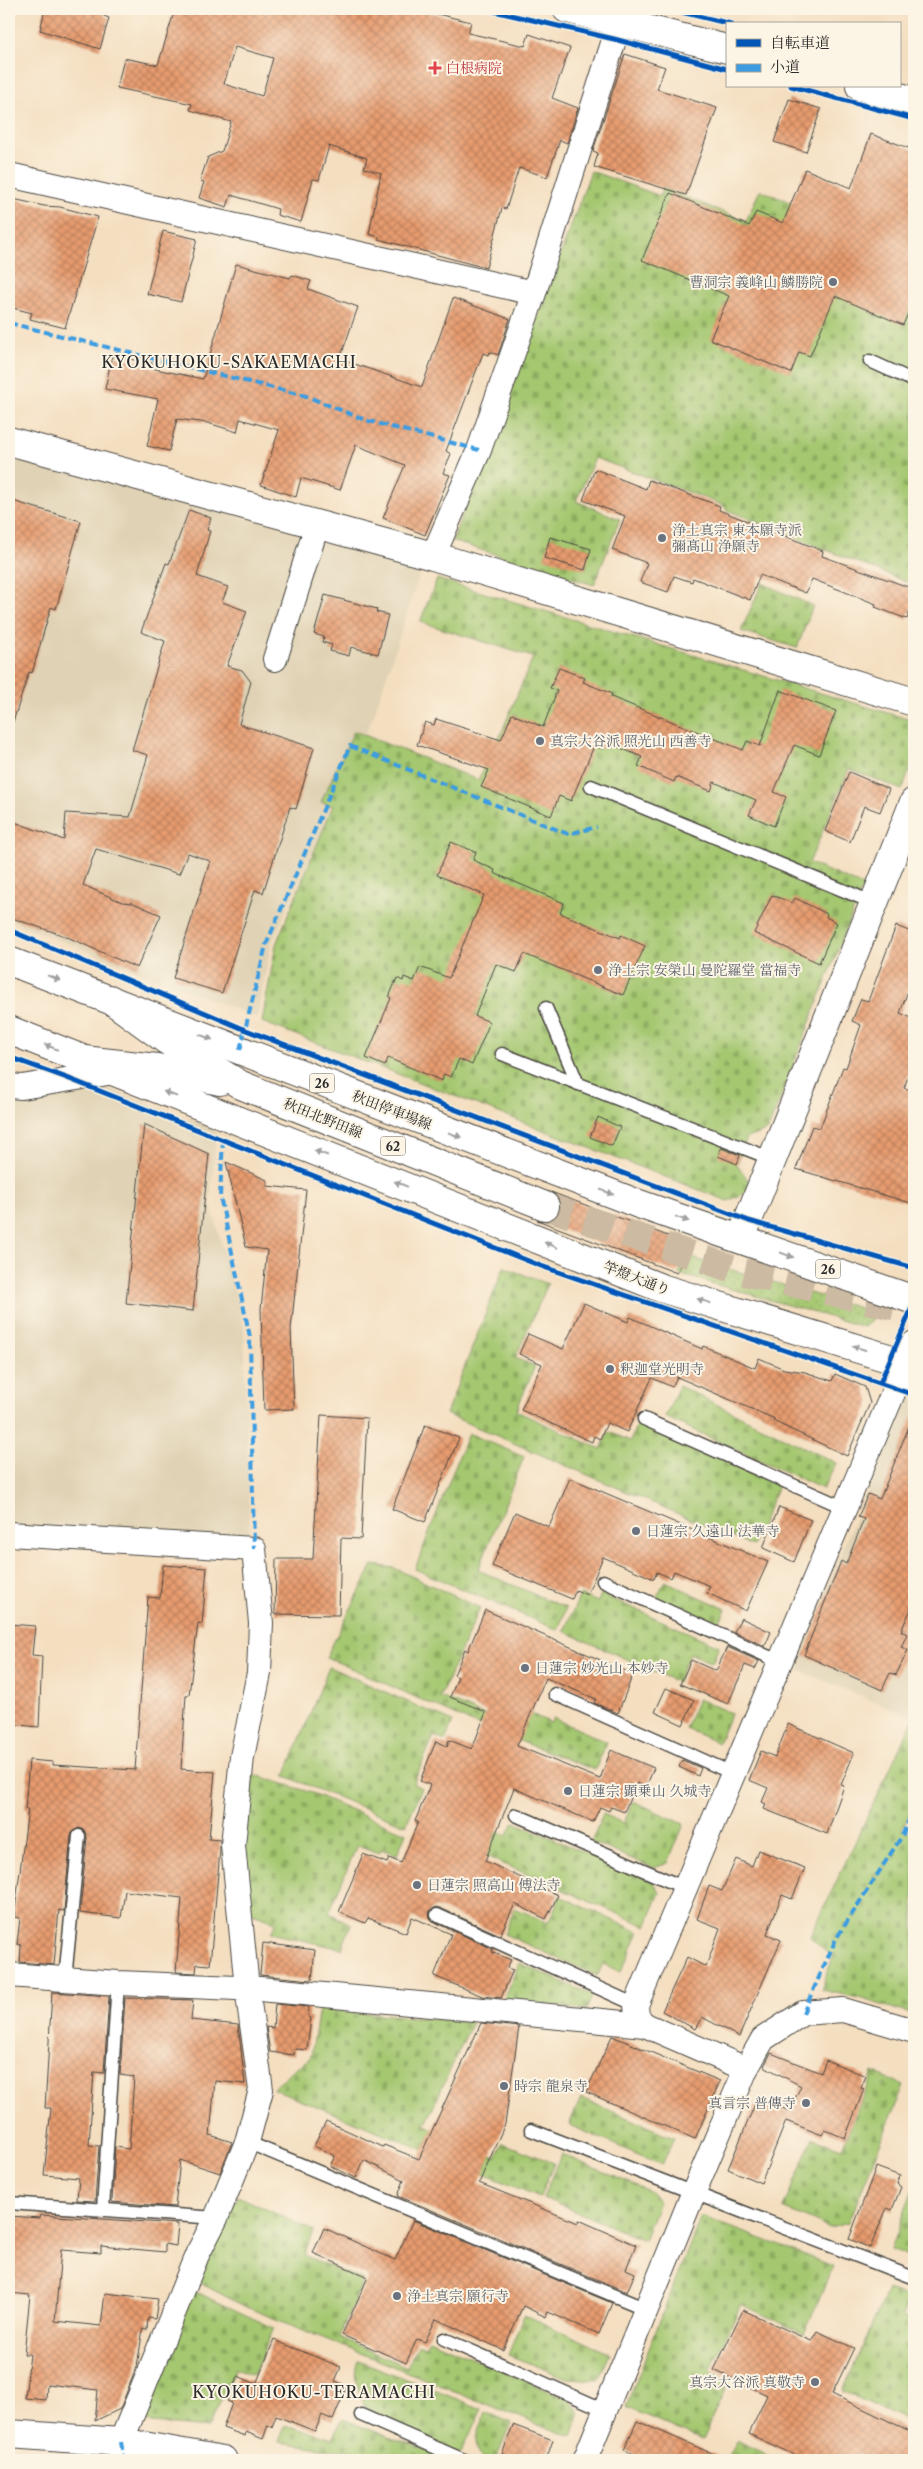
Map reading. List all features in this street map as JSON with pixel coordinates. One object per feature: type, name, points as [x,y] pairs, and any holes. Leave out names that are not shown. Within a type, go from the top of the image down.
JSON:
[{"type":"main road","points":[[567,9],[726,49]]},
{"type":"main road","points":[[867,88],[914,101]]},
{"type":"main road","points":[[9,441],[433,556],[914,702]]},
{"type":"main road","points":[[741,1238],[914,802]]},
{"type":"main road","name":"秋田停車場線","points":[[9,961],[636,1203],[741,1238]]},
{"type":"main road","name":"62","points":[[110,1000],[166,1040],[241,1085]]},
{"type":"main road","points":[[9,1030],[114,1072]]},
{"type":"main road","name":"62","points":[[83,1060],[157,1068],[241,1085]]},
{"type":"main road","name":"竿燈大通り","points":[[114,1072],[661,1288],[911,1357]]},
{"type":"main road","name":"秋田北野田線","points":[[241,1085],[545,1206]]},
{"type":"main road","name":"26","points":[[741,1238],[914,1300]]},
{"type":"main road","points":[[9,2434],[121,2442],[223,2460]]},
{"type":"street","points":[[433,556],[479,450],[534,292],[620,22]]},
{"type":"street","points":[[9,175],[534,292]]},
{"type":"street","points":[[275,658],[317,525]]},
{"type":"street","points":[[9,1086],[22,1087],[114,1072]]},
{"type":"street","points":[[641,2015],[685,1888],[845,1508],[911,1357]]},
{"type":"street","points":[[9,1534],[254,1549],[262,1624],[259,1674],[242,1757],[233,1845],[246,1988],[261,2090],[247,2142],[216,2218],[196,2255],[121,2442]]},
{"type":"street","points":[[9,1975],[118,1984],[246,1988],[641,2015],[746,2069]]},
{"type":"street","points":[[585,2460],[692,2194],[746,2069],[763,2039],[803,2012],[843,2010],[914,2032]]},
{"type":"lane","points":[[870,361],[914,381]]},
{"type":"lane","points":[[591,786],[874,903]]},
{"type":"lane","points":[[546,1008],[578,1084]]},
{"type":"lane","points":[[502,1054],[772,1160]]},
{"type":"lane","points":[[644,1419],[845,1508]]},
{"type":"lane","points":[[603,1581],[780,1662]]},
{"type":"lane","points":[[555,1694],[734,1774]]},
{"type":"lane","points":[[516,1815],[685,1888]]},
{"type":"lane","points":[[65,1979],[79,1836]]},
{"type":"lane","points":[[438,1915],[641,2015]]},
{"type":"lane","points":[[102,2209],[118,1984]]},
{"type":"lane","points":[[531,2130],[692,2194],[914,2278]]},
{"type":"lane","points":[[247,2142],[646,2309]]},
{"type":"lane","points":[[9,2203],[216,2218]]},
{"type":"lane","points":[[444,2339],[605,2410]]},
{"type":"lane","points":[[361,2415],[464,2460]]},
{"type":"shaded area","points":[[9,450],[424,561],[374,714],[271,945],[257,1018],[9,920]]},
{"type":"shaded area","points":[[88,1081],[217,1129],[210,1201],[244,1327],[250,1544],[9,1526],[9,1090]]},
{"type":"shaded area","points":[[907,1396],[914,1399],[914,1711],[912,1717],[793,1668]]},
{"type":"green space","points":[[591,171],[660,196],[662,188],[746,221],[760,190],[914,251],[914,585],[727,510],[723,505],[595,458],[576,501],[620,519],[594,585],[452,541],[517,373]]},
{"type":"green space","points":[[437,579],[908,719],[915,736],[915,745],[914,754],[902,790],[849,769],[809,863],[863,886],[768,1130],[747,1138],[737,1164],[750,1183],[747,1192],[728,1201],[262,1022],[276,944],[333,806],[321,802],[354,731],[478,780],[500,736],[533,657],[420,622]]},
{"type":"green space","points":[[762,583],[813,606],[797,648],[741,631]]},
{"type":"green space","points":[[686,1256],[863,1309],[872,1315],[871,1321],[864,1327],[679,1274]]},
{"type":"green space","points":[[504,1267],[548,1284],[515,1358],[535,1366],[516,1411],[601,1449],[609,1432],[630,1441],[638,1422],[778,1485],[753,1546],[446,1414]]},
{"type":"green space","points":[[679,1386],[836,1463],[823,1489],[665,1417]]},
{"type":"green space","points":[[468,1433],[524,1457],[478,1570],[566,1608],[558,1630],[415,1569]]},
{"type":"green space","points":[[373,1565],[394,1568],[480,1608],[440,1697],[509,1726],[518,1708],[551,1723],[553,1718],[607,1742],[595,1770],[473,1723],[326,1657]]},
{"type":"green space","points":[[665,1581],[726,1609],[717,1627],[656,1598]]},
{"type":"green space","points":[[601,1594],[719,1646],[712,1663],[690,1653],[677,1682],[564,1631],[580,1595],[598,1602]]},
{"type":"green space","points":[[329,1667],[453,1722],[445,1741],[434,1736],[413,1784],[422,1788],[406,1825],[285,1776]]},
{"type":"green space","points":[[698,1699],[731,1713],[718,1743],[685,1728]]},
{"type":"green space","points":[[914,1718],[914,1803],[902,1830],[914,1835],[914,2015],[859,1998],[821,1990],[833,1957],[810,1937]]},
{"type":"green space","points":[[253,1774],[312,1793],[406,1833],[397,1855],[381,1849],[380,1853],[357,1845],[329,1913],[351,1924],[342,1949],[271,1933],[276,1922],[249,1913],[244,1843]]},
{"type":"green space","points":[[633,1801],[684,1824],[668,1863],[654,1868],[591,1842],[603,1814],[624,1823]]},
{"type":"green space","points":[[514,1822],[654,1882],[660,1893],[646,1926],[481,1854],[492,1829],[507,1836]]},
{"type":"green space","points":[[560,1896],[639,1932],[621,1972],[603,1964],[597,1976],[504,1934],[515,1908],[548,1923]]},
{"type":"green space","points":[[519,1963],[593,1995],[586,2010],[503,2001]]},
{"type":"green space","points":[[319,2009],[472,2022],[425,2125],[496,2157],[503,2143],[554,2163],[540,2197],[274,2089],[278,2083],[311,2057]]},
{"type":"green space","points":[[873,2072],[904,2085],[848,2223],[830,2228],[783,2208],[813,2138],[842,2148]]},
{"type":"green space","points":[[581,2098],[674,2138],[662,2165],[569,2125]]},
{"type":"green space","points":[[561,2154],[651,2192],[659,2202],[644,2240],[543,2198]]},
{"type":"green space","points":[[914,2186],[914,2259],[891,2250]]},
{"type":"green space","points":[[238,2196],[313,2231],[304,2255],[363,2281],[339,2337],[407,2367],[418,2344],[425,2347],[429,2339],[570,2400],[580,2413],[572,2436],[561,2434],[246,2307],[196,2281]]},
{"type":"green space","points":[[701,2216],[833,2266],[804,2334],[741,2304],[710,2371],[729,2382],[702,2440],[626,2407]]},
{"type":"green space","points":[[192,2290],[274,2328],[253,2375],[235,2368],[208,2428],[140,2422]]},
{"type":"green space","points":[[887,2290],[910,2298],[903,2316],[914,2320],[914,2424],[843,2391]]},
{"type":"green space","points":[[524,2315],[610,2353],[598,2380],[567,2378],[508,2355]]},
{"type":"green space","points":[[358,2360],[482,2409],[462,2451],[458,2453],[366,2408],[359,2391],[355,2373]]},
{"type":"green space","points":[[486,2412],[511,2423],[496,2460],[482,2458],[478,2452],[476,2440],[478,2430]]},
{"type":"green space","points":[[342,2419],[450,2460],[407,2460],[279,2442],[285,2425],[333,2439]]},
{"type":"green space","points":[[738,2440],[772,2458],[771,2460],[727,2460]]},
{"type":"building","points":[[45,9],[106,9],[104,16],[109,18],[100,49],[40,30]]},
{"type":"building","points":[[175,9],[416,9],[471,22],[468,33],[525,46],[529,34],[570,48],[552,98],[578,108],[567,143],[560,140],[547,177],[519,168],[506,209],[502,208],[486,268],[378,239],[379,237],[369,234],[381,173],[364,168],[367,158],[329,146],[319,180],[313,179],[301,222],[277,215],[278,209],[231,195],[227,207],[199,198],[204,182],[200,181],[208,157],[222,151],[231,122],[190,110],[192,104],[117,88],[124,58],[158,65]],"holes":[[[235,47],[273,58],[262,96],[224,84]]]},
{"type":"building","points":[[625,54],[665,67],[657,89],[717,108],[686,195],[594,167],[598,153],[593,151]]},
{"type":"building","points":[[789,99],[821,109],[806,152],[774,142]]},
{"type":"building","name":"曹洞宗 義峰山 鱗勝院","points":[[871,134],[914,150],[914,299],[903,325],[835,296],[810,356],[799,352],[791,373],[710,339],[729,296],[642,260],[670,193],[749,226],[756,212],[783,223],[805,169],[851,188]]},
{"type":"building","points":[[9,198],[44,206],[60,207],[98,217],[65,328],[30,319],[32,313],[9,307]]},
{"type":"building","points":[[163,231],[197,239],[181,302],[147,294]]},
{"type":"building","points":[[236,264],[290,278],[292,275],[311,281],[308,289],[358,307],[340,359],[422,387],[453,298],[510,319],[498,355],[490,352],[489,355],[483,353],[446,451],[451,454],[443,473],[450,475],[425,535],[383,518],[405,465],[356,445],[340,490],[301,478],[296,497],[261,485],[279,430],[240,419],[237,432],[208,423],[177,419],[169,451],[147,446],[158,399],[105,389],[112,356],[152,363],[151,368],[203,379]]},
{"type":"building","points":[[595,469],[646,489],[649,480],[720,506],[719,510],[823,551],[822,556],[914,589],[914,601],[907,619],[875,607],[876,604],[812,579],[806,593],[760,575],[750,600],[693,578],[692,582],[674,576],[668,592],[640,582],[647,563],[612,550],[625,516],[583,500]]},
{"type":"building","points":[[9,500],[81,521],[56,609],[51,607],[32,673],[29,672],[13,722],[9,721]]},
{"type":"building","points":[[189,510],[211,518],[207,530],[210,531],[197,576],[228,587],[222,602],[247,611],[227,666],[242,670],[251,682],[239,724],[314,748],[296,809],[290,807],[263,893],[255,890],[222,993],[173,978],[210,861],[188,853],[179,874],[96,849],[83,885],[122,902],[133,903],[161,915],[137,968],[65,936],[9,917],[9,820],[64,840],[66,813],[130,817],[148,755],[132,750],[165,641],[141,632],[166,563],[169,564]]},
{"type":"building","points":[[550,537],[591,549],[585,570],[544,558]]},
{"type":"building","points":[[325,595],[377,609],[376,612],[388,615],[378,654],[351,647],[349,656],[330,651],[332,645],[322,642],[324,637],[314,634]]},
{"type":"building","points":[[559,668],[585,678],[583,682],[612,694],[611,697],[743,750],[747,741],[760,746],[780,690],[836,711],[819,755],[794,745],[774,792],[786,797],[774,826],[749,815],[756,800],[714,782],[711,791],[676,777],[674,782],[638,766],[642,757],[606,742],[603,749],[594,746],[571,801],[559,796],[551,816],[481,787],[489,770],[417,745],[425,722],[434,725],[436,719],[501,740],[512,714],[543,727],[557,691],[550,688]]},
{"type":"building","points":[[849,772],[889,789],[880,812],[864,806],[850,842],[825,831]]},
{"type":"building","name":"浄土宗 安榮山 曼陀羅堂 當福寺","points":[[451,842],[476,852],[473,860],[495,870],[494,873],[564,903],[560,913],[620,938],[621,935],[645,946],[623,995],[524,954],[516,972],[496,964],[475,1016],[490,1022],[472,1065],[459,1059],[451,1077],[444,1074],[442,1081],[388,1058],[385,1066],[366,1058],[391,998],[389,997],[397,978],[403,981],[404,977],[414,981],[420,967],[449,978],[484,895],[437,875]]},
{"type":"building","points":[[772,895],[792,903],[795,898],[827,914],[826,917],[837,923],[819,963],[754,933]]},
{"type":"building","points":[[896,926],[914,933],[914,974],[900,1013],[914,1019],[914,1059],[904,1088],[914,1091],[914,1204],[796,1169],[812,1126],[820,1128],[843,1067],[846,1068],[861,1025],[852,1021],[861,999],[868,1001]]},
{"type":"building","points":[[598,1117],[620,1127],[612,1146],[590,1137]]},
{"type":"building","points":[[144,1124],[209,1154],[193,1311],[126,1303]]},
{"type":"building","points":[[721,1148],[740,1155],[737,1164],[718,1156]]},
{"type":"building","points":[[226,1162],[267,1180],[267,1186],[306,1190],[291,1329],[294,1409],[264,1410],[261,1309],[267,1250],[246,1247]]},
{"type":"building","points":[[551,1192],[689,1244],[677,1273],[537,1220],[548,1221],[555,1218],[559,1212],[560,1203],[558,1197]]},
{"type":"building","points":[[584,1303],[628,1322],[630,1317],[702,1349],[703,1346],[755,1368],[759,1358],[784,1369],[805,1372],[832,1381],[835,1374],[865,1387],[870,1403],[847,1456],[773,1421],[775,1419],[677,1377],[672,1387],[652,1378],[627,1432],[607,1423],[600,1439],[594,1436],[592,1442],[521,1410],[542,1364],[519,1354],[528,1334],[563,1349]]},
{"type":"building","points":[[321,1415],[367,1418],[361,1539],[341,1538],[339,1615],[275,1614],[276,1559],[313,1559]]},
{"type":"building","points":[[913,1416],[914,1602],[901,1631],[907,1634],[901,1647],[908,1650],[896,1675],[890,1673],[882,1690],[804,1655],[841,1561],[846,1564],[864,1519],[858,1517],[868,1494],[880,1499]]},
{"type":"building","points":[[425,1425],[459,1438],[425,1522],[392,1509]]},
{"type":"building","points":[[570,1478],[768,1562],[746,1611],[707,1593],[710,1586],[674,1571],[671,1578],[657,1572],[654,1579],[603,1557],[587,1595],[576,1590],[572,1599],[492,1566],[515,1512],[549,1527]]},
{"type":"building","points":[[779,1507],[811,1520],[794,1562],[763,1548]]},
{"type":"building","points":[[163,1565],[207,1568],[202,1624],[198,1623],[189,1695],[186,1695],[181,1769],[215,1772],[209,1839],[220,1840],[220,1850],[210,1965],[197,1964],[196,1973],[176,1972],[182,1898],[125,1891],[121,1918],[80,1913],[87,1837],[84,1830],[79,1828],[73,1831],[71,1835],[64,1911],[59,1910],[54,1965],[20,1962],[21,1945],[17,1944],[20,1918],[14,1917],[28,1809],[25,1809],[29,1760],[53,1762],[53,1765],[135,1770],[148,1597],[160,1598]]},
{"type":"building","points":[[485,1610],[633,1674],[618,1713],[594,1703],[596,1699],[546,1678],[517,1746],[600,1779],[611,1750],[654,1768],[646,1787],[637,1783],[624,1812],[611,1807],[609,1811],[600,1807],[593,1822],[514,1788],[485,1861],[558,1895],[546,1919],[515,1904],[500,1935],[440,1908],[436,1907],[430,1911],[429,1916],[434,1922],[493,1949],[492,1952],[511,1960],[507,1968],[513,1970],[501,1998],[482,1996],[434,1976],[451,1934],[412,1917],[406,1933],[368,1918],[365,1923],[339,1912],[363,1854],[387,1863],[389,1858],[401,1863],[418,1822],[415,1821],[430,1785],[420,1781],[436,1741],[447,1746],[449,1740],[472,1749],[486,1712],[450,1697],[458,1677],[454,1675],[465,1649],[468,1651]]},
{"type":"building","points":[[741,1618],[771,1632],[765,1646],[734,1632]]},
{"type":"building","points":[[9,1624],[35,1626],[32,1655],[42,1656],[39,1727],[9,1724]]},
{"type":"building","points":[[727,1647],[759,1661],[755,1669],[745,1665],[728,1704],[680,1684],[691,1660],[716,1671]]},
{"type":"building","points":[[666,1688],[694,1700],[683,1725],[655,1712]]},
{"type":"building","points":[[788,1724],[854,1753],[841,1785],[844,1786],[827,1834],[764,1809],[766,1804],[762,1802],[768,1788],[749,1780],[761,1751],[775,1757]]},
{"type":"building","points":[[682,1760],[701,1768],[698,1776],[679,1767]]},
{"type":"building","points":[[758,1850],[805,1868],[792,1899],[782,1895],[767,1934],[781,1940],[739,2037],[702,2017],[695,2029],[662,2011],[687,1957],[706,1967],[720,1928],[697,1919],[709,1886],[722,1891],[736,1859],[752,1866]]},
{"type":"building","points":[[263,1943],[315,1950],[312,1980],[260,1975]]},
{"type":"building","points":[[52,1992],[109,1996],[104,2073],[94,2072],[89,2145],[99,2146],[95,2201],[77,2200],[79,2178],[44,2175],[51,2108],[45,2108]]},
{"type":"building","points":[[125,1998],[193,2000],[191,2020],[238,2025],[245,2084],[215,2081],[210,2135],[232,2142],[220,2173],[180,2160],[175,2207],[112,2202],[115,2147],[129,2149],[134,2077],[120,2075]]},
{"type":"building","points":[[275,2004],[309,2007],[308,2017],[311,2018],[307,2050],[295,2049],[294,2055],[270,2052],[266,2027],[273,2028]]},
{"type":"building","points":[[481,2023],[519,2027],[505,2124],[479,2183],[578,2223],[579,2220],[636,2245],[626,2269],[635,2273],[627,2292],[398,2196],[404,2180],[364,2160],[356,2178],[330,2166],[335,2156],[314,2146],[326,2121],[383,2147],[384,2145],[419,2159]]},
{"type":"building","points":[[612,2036],[720,2081],[695,2139],[586,2092]]},
{"type":"building","name":"真言宗 普傳寺","points":[[771,2053],[821,2073],[826,2060],[866,2076],[861,2088],[864,2089],[845,2138],[825,2130],[822,2135],[786,2121],[761,2183],[728,2169],[758,2097],[789,2111],[801,2086],[764,2066]]},
{"type":"building","points":[[876,2167],[900,2176],[897,2184],[901,2187],[892,2210],[887,2208],[870,2248],[849,2239]]},
{"type":"building","points":[[41,2215],[178,2224],[176,2246],[165,2244],[165,2252],[101,2246],[101,2253],[61,2250],[55,2321],[101,2326],[105,2293],[158,2299],[155,2319],[148,2318],[147,2330],[143,2329],[137,2366],[120,2409],[95,2421],[98,2390],[47,2384],[46,2400],[25,2398],[30,2354],[24,2354],[30,2295],[9,2293],[9,2216],[40,2218]]},
{"type":"building","points":[[413,2220],[612,2303],[599,2334],[548,2312],[546,2317],[523,2306],[503,2350],[436,2319],[425,2342],[417,2339],[406,2363],[342,2335],[368,2277],[313,2253],[324,2228],[395,2260]]},
{"type":"building","name":"真宗大谷派 真敬寺","points":[[743,2310],[811,2341],[817,2331],[854,2348],[832,2394],[914,2433],[914,2460],[805,2460],[749,2434],[767,2395],[714,2370]]},
{"type":"building","points":[[274,2340],[341,2367],[335,2381],[347,2386],[333,2420],[322,2415],[315,2431],[276,2416],[272,2427],[268,2425],[263,2439],[246,2432],[245,2436],[223,2428],[232,2403],[227,2401],[238,2376],[256,2384]]},
{"type":"building","points":[[637,2421],[727,2460],[648,2460],[624,2450]]},
{"type":"building","points":[[513,2425],[553,2440],[546,2460],[500,2460]]},
{"type":"tunnel","points":[[545,1206],[739,1271],[911,1310]]},
{"type":"marked path","points":[[9,323],[306,396],[365,420],[479,450]]},
{"type":"marked path","points":[[240,1050],[266,945],[350,746],[568,834],[597,827]]},
{"type":"marked path","points":[[223,1140],[220,1196],[250,1337],[254,1549]]},
{"type":"marked path","points":[[803,2013],[836,1939],[902,1836],[914,1809]]},
{"type":"marked path","points":[[121,2442],[123,2454],[121,2460]]},
{"type":"cycle path","points":[[485,9],[614,39],[726,69]]},
{"type":"cycle path","points":[[669,9],[726,23]]},
{"type":"cycle path","points":[[798,88],[914,119]]},
{"type":"cycle path","points":[[9,930],[246,1030],[749,1221],[914,1268]]},
{"type":"cycle path","points":[[9,1057],[67,1078],[541,1266],[914,1395]]},
{"type":"cycle path","points":[[880,1383],[914,1303]]},
{"type":"place","name":"白根病院","points":[[435,68]]},
{"type":"place","name":"曹洞宗 義峰山 鱗勝院","points":[[833,282]]},
{"type":"place","name":"浄土真宗 東本願寺派 彌髙山 浄願寺","points":[[662,538]]},
{"type":"place","name":"真宗大谷派 照光山 西善寺","points":[[540,741]]},
{"type":"place","name":"浄土宗 安榮山 曼陀羅堂 當福寺","points":[[598,970]]},
{"type":"place","name":"釈迦堂光明寺","points":[[610,1369]]},
{"type":"place","name":"日蓮宗 久遠山 法華寺","points":[[636,1531]]},
{"type":"place","name":"日蓮宗 妙光山 本妙寺","points":[[525,1668]]},
{"type":"place","name":"日蓮宗 顕乗山 久城寺","points":[[568,1791]]},
{"type":"place","name":"日蓮宗 照高山 傅法寺","points":[[417,1885]]},
{"type":"place","name":"時宗 龍泉寺","points":[[504,2086]]},
{"type":"place","name":"真言宗 普傳寺","points":[[806,2103]]},
{"type":"place","name":"浄土真宗 願行寺","points":[[397,2296]]},
{"type":"place","name":"真宗大谷派 真敬寺","points":[[815,2382]]},
{"type":"district","name":"KYOKUHOKU-SAKAEMACHI","points":[[229,362]]},
{"type":"district","name":"KYOKUHOKU-TERAMACHI","points":[[314,2392]]}]
